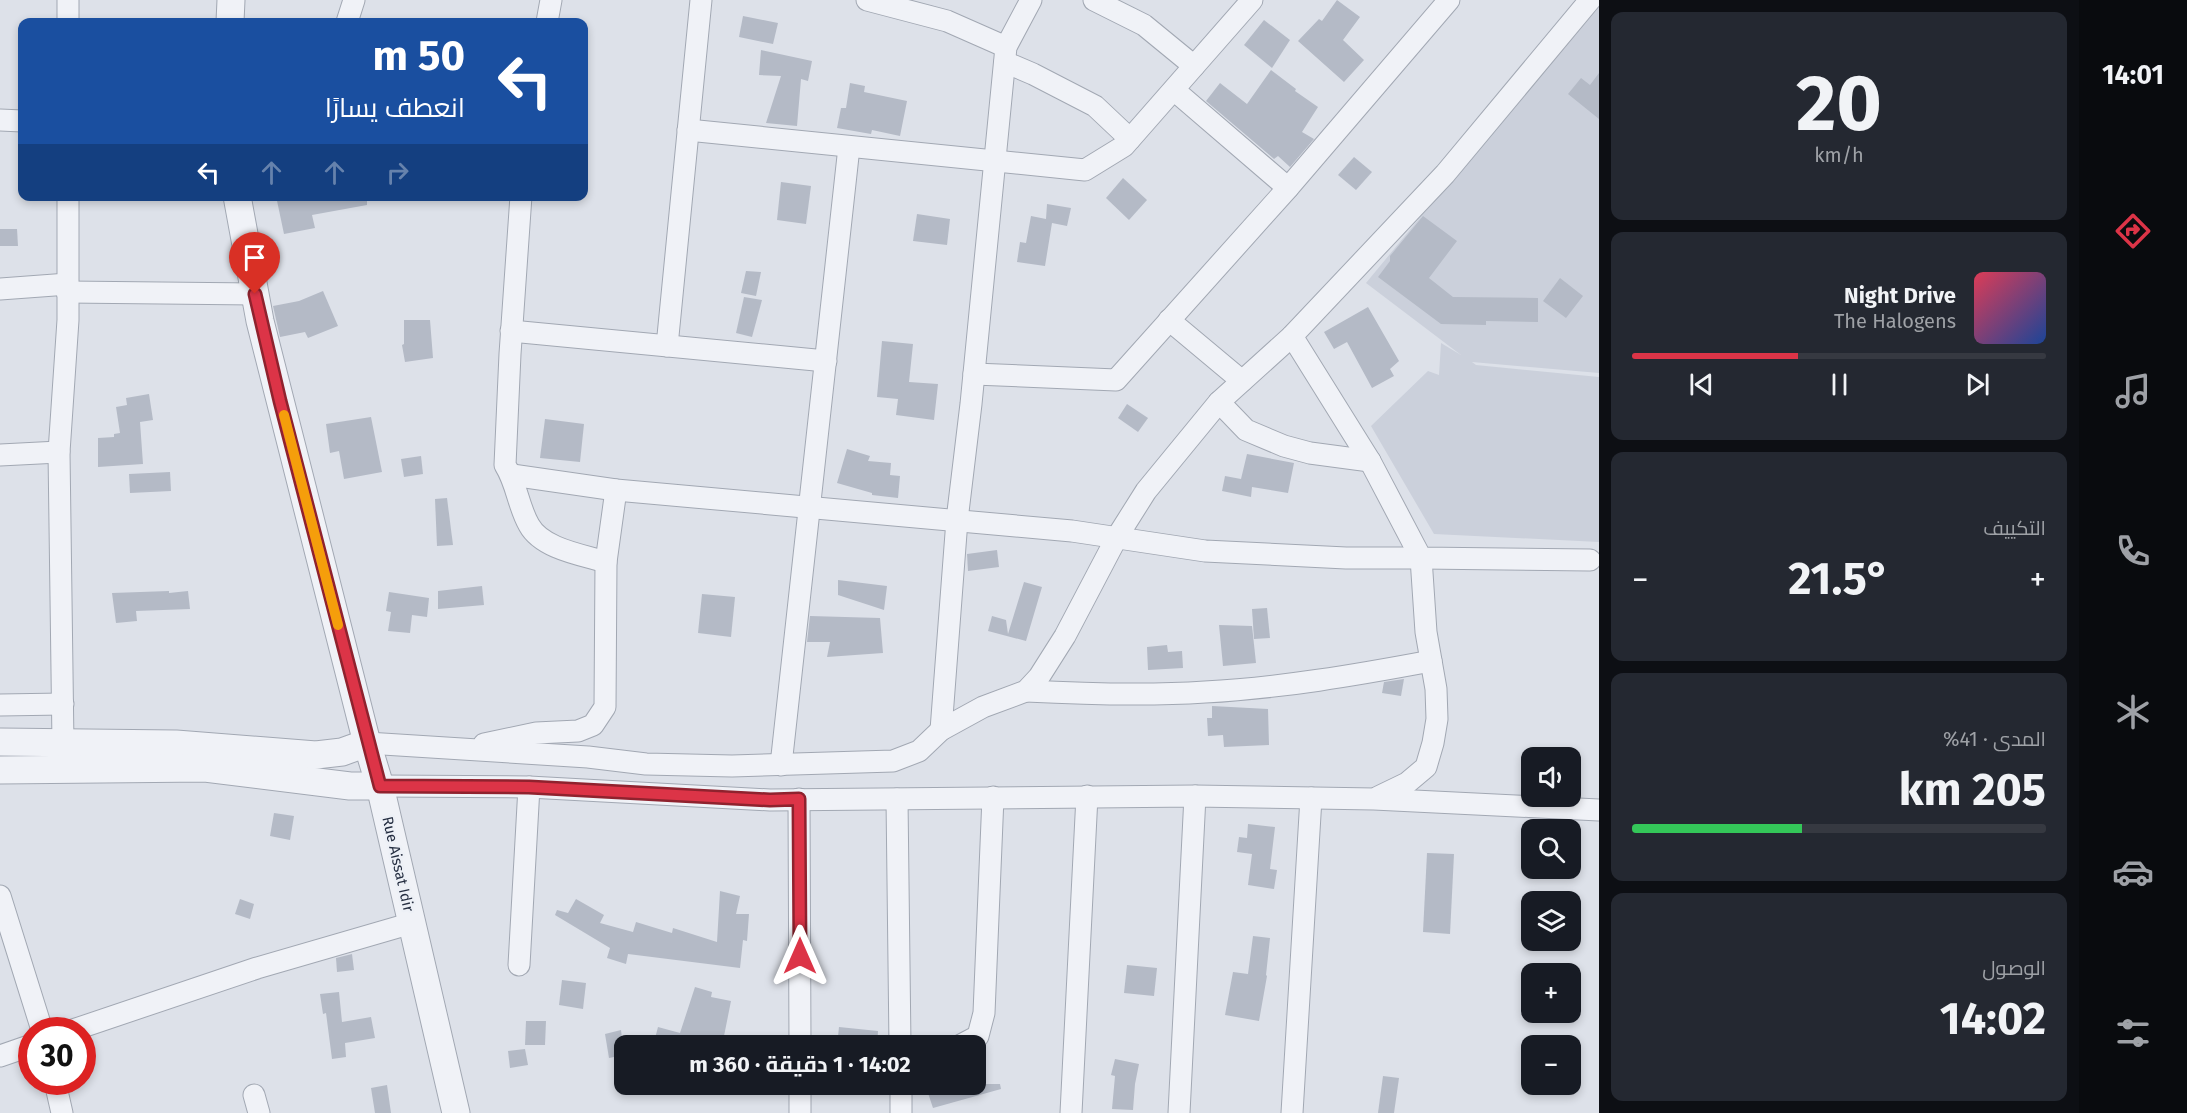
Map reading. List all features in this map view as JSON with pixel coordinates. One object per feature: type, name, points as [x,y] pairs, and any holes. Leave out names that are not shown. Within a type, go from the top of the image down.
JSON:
[{"type":"street","points":[[68,0],[68,18]]},
{"type":"street","points":[[230,18],[231,0]]},
{"type":"street","points":[[348,18],[354,0]]},
{"type":"street","points":[[548,18],[551,0]]},
{"type":"street","points":[[668,346],[701,0]]},
{"type":"street","points":[[867,0],[947,21],[1006,54],[1033,74],[1095,106],[1130,139]]},
{"type":"street","points":[[941,730],[957,520],[1006,54],[1031,0]]},
{"type":"street","points":[[1094,0],[1144,26],[1194,66]]},
{"type":"street","points":[[688,130],[1085,170],[1124,146],[1252,0]]},
{"type":"street","points":[[974,374],[1116,380],[1288,188],[1449,0]]},
{"type":"street","points":[[1026,691],[1045,669],[1065,636],[1117,537],[1146,491],[1219,402],[1292,336],[1445,174],[1580,4]]},
{"type":"street","points":[[1174,90],[1288,188]]},
{"type":"street","points":[[0,120],[18,122]]},
{"type":"street","points":[[782,765],[849,147]]},
{"type":"street","points":[[63,744],[59,452],[68,320],[68,201]]},
{"type":"street","name":"Rue Aissat Idir","points":[[238,201],[255,294],[277,389],[380,786],[456,1113]]},
{"type":"street","points":[[521,201],[511,331],[505,465],[512,476],[529,527],[551,546],[606,562]]},
{"type":"street","points":[[0,289],[68,288],[255,294]]},
{"type":"street","points":[[1169,320],[1242,381]]},
{"type":"street","points":[[511,331],[826,361]]},
{"type":"street","points":[[1292,336],[1370,461],[1421,558],[1436,689],[1437,719],[1433,742],[1425,767],[1407,783],[1374,799]]},
{"type":"street","points":[[1219,402],[1246,430],[1268,440],[1310,453],[1370,461]]},
{"type":"street","points":[[0,455],[59,452]]},
{"type":"street","points":[[512,476],[616,490],[957,520],[1117,537],[1205,551],[1346,558],[1590,560]]},
{"type":"street","points":[[470,749],[500,739],[536,733],[578,730],[593,725],[604,707],[606,562],[616,490]]},
{"type":"street","points":[[0,742],[176,744],[316,755],[342,752],[367,743],[588,757],[646,764],[782,765],[893,761],[919,751],[941,730],[983,707],[1026,691],[1204,692],[1300,683],[1431,661]]},
{"type":"street","points":[[0,705],[63,704]]},
{"type":"street","points":[[0,770],[204,768],[339,785],[529,787],[770,800],[1195,796],[1374,799],[1599,810]]},
{"type":"street","points":[[519,965],[529,787]]},
{"type":"street","points":[[1071,1113],[1087,796]]},
{"type":"street","points":[[1179,1113],[1195,796]]},
{"type":"street","points":[[978,1035],[984,1013],[993,797]]},
{"type":"street","points":[[1292,1113],[1311,798]]},
{"type":"street","points":[[799,799],[800,1035]]},
{"type":"street","points":[[897,799],[900,1035]]},
{"type":"street","points":[[0,896],[38,1017]]},
{"type":"street","points":[[96,1022],[257,968],[412,923]]},
{"type":"street","points":[[0,1056],[18,1050]]},
{"type":"street","points":[[58,1095],[62,1113]]},
{"type":"street","points":[[800,1095],[800,1113]]},
{"type":"street","points":[[901,1095],[901,1113]]},
{"type":"shaded area","points":[[1599,1],[1599,373],[1472,362],[1476,365],[1599,377],[1599,542],[1434,534],[1371,426],[1428,371],[1439,375],[1441,343],[1461,355],[1366,283]]},
{"type":"building","points":[[1337,0],[1360,17],[1343,40],[1364,60],[1344,82],[1298,41],[1319,19],[1322,21]]},
{"type":"building","points":[[743,16],[778,23],[773,44],[739,37]]},
{"type":"building","points":[[1264,20],[1290,40],[1272,68],[1244,45]]},
{"type":"building","points":[[761,50],[812,61],[808,81],[801,79],[797,126],[766,123],[781,76],[759,75]]},
{"type":"building","points":[[1271,70],[1318,107],[1302,132],[1314,139],[1290,167],[1278,156],[1274,159],[1206,101],[1220,83],[1247,104]]},
{"type":"building","points":[[1599,73],[1599,119],[1568,94],[1581,78],[1590,85]]},
{"type":"building","points":[[850,83],[865,86],[864,92],[907,101],[900,136],[872,130],[871,134],[837,128],[841,108],[846,108]]},
{"type":"building","points":[[1354,157],[1372,172],[1356,190],[1338,175]]},
{"type":"building","points":[[1123,178],[1147,200],[1129,220],[1106,198]]},
{"type":"building","points":[[781,182],[811,186],[806,224],[777,220]]},
{"type":"building","points":[[277,201],[367,201],[367,205],[312,215],[315,228],[284,234]]},
{"type":"building","points":[[1047,204],[1071,208],[1067,226],[1052,223],[1045,266],[1017,262],[1020,242],[1026,243],[1031,216],[1046,219]]},
{"type":"building","points":[[917,214],[950,219],[947,245],[913,241]]},
{"type":"building","points":[[1423,216],[1457,241],[1429,278],[1453,297],[1538,298],[1538,322],[1486,321],[1486,325],[1441,324],[1378,277],[1390,261],[1390,256]]},
{"type":"building","points":[[0,229],[17,229],[18,246],[0,246]]},
{"type":"building","points":[[746,271],[761,272],[756,296],[741,293]]},
{"type":"building","points":[[1560,278],[1583,296],[1566,318],[1543,301]]},
{"type":"building","points":[[323,291],[338,326],[308,338],[305,332],[280,337],[273,306],[299,301]]},
{"type":"building","points":[[744,297],[762,300],[752,337],[736,333]]},
{"type":"building","points":[[1368,307],[1399,361],[1390,369],[1394,376],[1372,388],[1347,342],[1334,349],[1324,332]]},
{"type":"building","points":[[404,320],[430,320],[433,358],[405,362],[402,345],[404,344]]},
{"type":"building","points":[[882,341],[913,344],[909,382],[938,384],[934,420],[896,415],[898,399],[877,397]]},
{"type":"building","points":[[149,394],[153,420],[140,422],[143,464],[98,467],[98,438],[114,437],[114,434],[120,433],[116,407],[127,405],[126,398]]},
{"type":"building","points":[[1127,404],[1148,418],[1138,432],[1118,418]]},
{"type":"building","points":[[371,417],[382,472],[344,479],[339,451],[330,453],[326,424]]},
{"type":"building","points":[[545,419],[584,424],[580,462],[540,458]]},
{"type":"building","points":[[847,449],[870,456],[868,461],[891,463],[890,475],[900,476],[898,498],[872,495],[872,493],[837,483]]},
{"type":"building","points":[[1247,454],[1294,463],[1288,493],[1252,487],[1251,497],[1222,491],[1225,476],[1241,479]]},
{"type":"building","points":[[421,456],[423,474],[404,477],[401,459]]},
{"type":"building","points":[[170,472],[171,491],[130,493],[129,474]]},
{"type":"building","points":[[447,498],[453,545],[437,546],[435,499]]},
{"type":"building","points":[[997,550],[999,567],[968,571],[967,554]]},
{"type":"building","points":[[838,580],[887,586],[884,610],[838,595]]},
{"type":"building","points":[[1024,582],[1042,587],[1026,641],[988,631],[992,616],[1006,620],[1008,634]]},
{"type":"building","points":[[482,586],[484,605],[438,609],[438,591]]},
{"type":"building","points":[[169,591],[169,593],[188,591],[190,609],[136,611],[137,621],[116,623],[112,593]]},
{"type":"building","points":[[389,592],[429,598],[427,617],[412,615],[410,633],[388,631],[391,612],[386,611]]},
{"type":"building","points":[[702,594],[735,597],[731,637],[698,633]]},
{"type":"building","points":[[1267,608],[1270,638],[1254,639],[1252,609]]},
{"type":"building","points":[[810,616],[880,618],[883,653],[827,657],[830,642],[807,642]]},
{"type":"building","points":[[1219,625],[1252,626],[1256,663],[1223,666]]},
{"type":"building","points":[[1167,645],[1168,652],[1182,651],[1183,668],[1148,670],[1147,647]]},
{"type":"building","points":[[1404,679],[1401,696],[1382,693],[1384,682]]},
{"type":"building","points":[[1212,706],[1268,709],[1269,745],[1224,747],[1223,735],[1208,736],[1207,718],[1212,718]]},
{"type":"building","points":[[274,813],[294,816],[290,840],[270,836]]},
{"type":"building","points":[[1248,824],[1275,827],[1270,869],[1277,870],[1274,889],[1248,885],[1252,854],[1237,852],[1239,837],[1247,838]]},
{"type":"building","points":[[1427,853],[1454,854],[1450,934],[1423,932]]},
{"type":"building","points":[[720,891],[740,896],[736,914],[749,914],[747,941],[743,940],[740,968],[628,954],[626,964],[607,958],[610,948],[555,915],[557,910],[568,913],[576,899],[604,915],[600,923],[633,932],[636,922],[672,933],[673,928],[717,942]]},
{"type":"building","points":[[240,899],[254,904],[250,919],[235,914]]},
{"type":"building","points":[[1253,936],[1270,938],[1267,976],[1259,1021],[1225,1015],[1233,972],[1248,974]]},
{"type":"building","points":[[352,954],[354,970],[337,972],[336,958]]},
{"type":"building","points":[[1127,965],[1157,968],[1154,996],[1124,993]]},
{"type":"building","points":[[562,980],[586,983],[583,1009],[559,1005]]},
{"type":"building","points":[[695,987],[712,992],[711,997],[731,1001],[724,1035],[656,1035],[658,1027],[680,1033]]},
{"type":"building","points":[[339,992],[342,1022],[371,1017],[375,1038],[345,1043],[346,1057],[332,1059],[326,1013],[323,1014],[320,994]]},
{"type":"building","points":[[526,1021],[546,1021],[545,1045],[525,1045]]},
{"type":"building","points":[[839,1027],[878,1031],[878,1035],[838,1035]]},
{"type":"building","points":[[621,1030],[622,1035],[614,1035],[614,1057],[609,1058],[605,1034]]},
{"type":"building","points":[[525,1049],[528,1065],[510,1068],[508,1051]]},
{"type":"building","points":[[1115,1059],[1139,1064],[1133,1110],[1112,1109],[1115,1076],[1111,1075]]},
{"type":"building","points":[[1383,1076],[1399,1078],[1394,1113],[1378,1113]]},
{"type":"building","points":[[986,1084],[1000,1084],[1001,1089],[986,1093]]},
{"type":"building","points":[[387,1085],[391,1113],[375,1113],[371,1088]]},
{"type":"building","points":[[929,1095],[980,1095],[933,1108]]},
{"type":"slow traffic","points":[[284,415],[338,625]]},
{"type":"route","points":[[255,294],[280,401],[380,786],[529,787],[770,800],[799,799],[800,956]]}]
